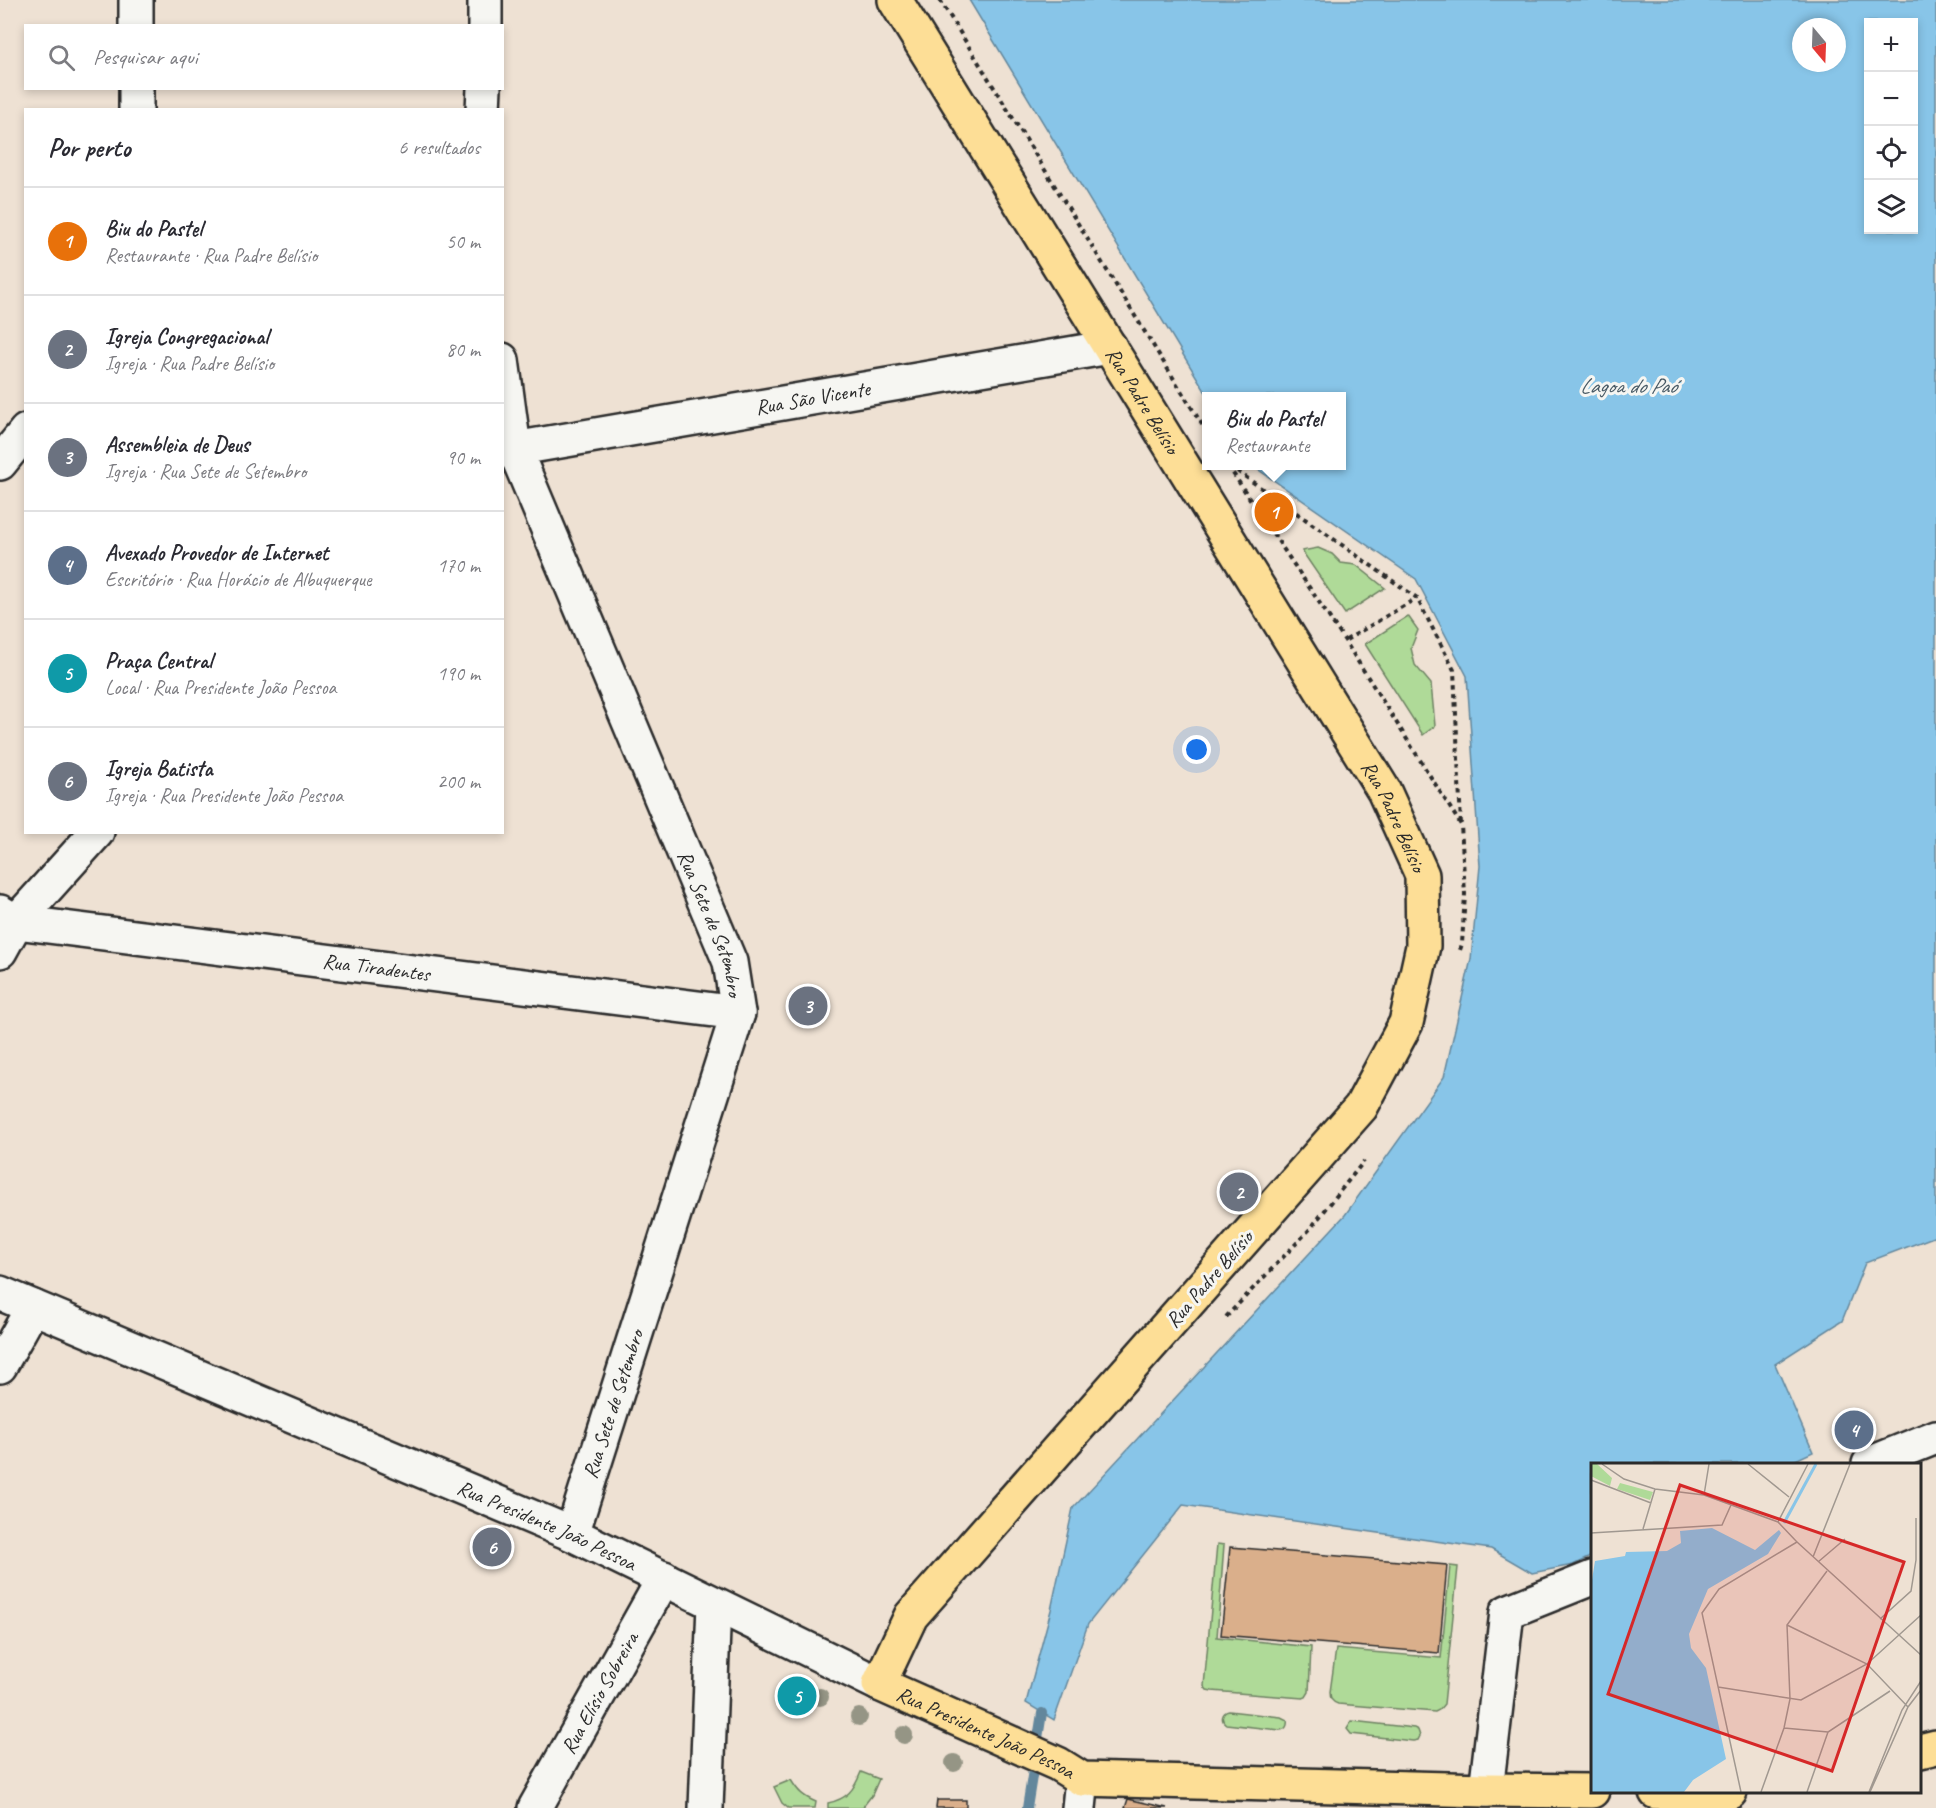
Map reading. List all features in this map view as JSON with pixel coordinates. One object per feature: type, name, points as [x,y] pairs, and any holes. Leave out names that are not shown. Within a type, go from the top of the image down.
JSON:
[{"type":"main road","name":"Rua Padre Belísio","points":[[879,1684],[911,1616],[1361,1107],[1406,1023],[1423,946],[1422,875],[1384,791],[895,0]]},
{"type":"main road","name":"Rua Presidente João Pessoa","points":[[879,1684],[1006,1740],[1073,1784]]},
{"type":"main road","points":[[1921,1751],[1936,1747]]},
{"type":"main road","points":[[1073,1784],[1591,1791]]},
{"type":"main road","points":[[1728,1793],[1729,1808]]},
{"type":"street","points":[[136,0],[136,24]]},
{"type":"street","points":[[485,0],[485,24]]},
{"type":"street","points":[[136,90],[136,108]]},
{"type":"street","points":[[483,108],[484,90]]},
{"type":"street","name":"Rua São Vicente","points":[[508,450],[1110,347]]},
{"type":"street","name":"Rua Sete de Setembro","points":[[504,390],[508,450],[730,962],[738,1013],[572,1534]]},
{"type":"street","points":[[0,464],[24,433]]},
{"type":"street","points":[[0,951],[8,917],[96,834]]},
{"type":"street","name":"Rua Tiradentes","points":[[8,917],[738,1013]]},
{"type":"street","name":"Rua Presidente João Pessoa","points":[[0,1293],[572,1534],[879,1684]]},
{"type":"street","points":[[0,1365],[33,1307]]},
{"type":"street","points":[[1871,1463],[1936,1437]]},
{"type":"street","name":"Rua Elísio Sobreira","points":[[535,1808],[664,1578]]},
{"type":"street","points":[[1486,1790],[1507,1612],[1591,1579]]},
{"type":"street","points":[[706,1808],[714,1604]]},
{"type":"path","points":[[940,0],[1202,425]]},
{"type":"path","points":[[1232,470],[1345,640],[1461,825]]},
{"type":"path","points":[[1236,470],[1417,598],[1454,670],[1465,894],[1462,944],[1458,955]]},
{"type":"path","points":[[1345,640],[1417,598]]},
{"type":"path","points":[[1220,1323],[1310,1229],[1365,1160]]},
{"type":"green space","points":[[1318,548],[1332,554],[1341,563],[1356,565],[1385,588],[1345,614],[1302,551]]},
{"type":"green space","points":[[1408,616],[1418,630],[1411,648],[1415,665],[1431,684],[1435,726],[1423,735],[1365,644]]},
{"type":"green space","points":[[1217,1544],[1224,1545],[1217,1637],[1311,1647],[1309,1692],[1306,1697],[1212,1691],[1207,1690],[1204,1686]]},
{"type":"green space","points":[[1450,1566],[1458,1567],[1444,1704],[1439,1710],[1435,1712],[1338,1704],[1333,1701],[1330,1692],[1336,1649],[1441,1658]]},
{"type":"green space","points":[[1229,1711],[1281,1717],[1287,1720],[1287,1725],[1280,1730],[1226,1724],[1223,1716]]},
{"type":"green space","points":[[1352,1721],[1414,1728],[1418,1730],[1420,1736],[1418,1740],[1413,1741],[1351,1734],[1347,1729]]},
{"type":"green space","points":[[861,1772],[879,1779],[872,1795],[862,1808],[828,1808],[828,1803],[849,1793]]},
{"type":"green space","points":[[791,1780],[802,1794],[816,1802],[815,1808],[788,1808],[782,1803],[774,1787]]},
{"type":"water","name":"Lagoa do Paó","points":[[969,0],[1936,0],[1936,1236],[1865,1263],[1842,1321],[1775,1364],[1813,1452],[1789,1463],[1591,1463],[1591,1556],[1573,1565],[1532,1573],[1491,1549],[1183,1505],[1088,1624],[1054,1720],[1026,1703],[1051,1610],[1073,1508],[1345,1215],[1444,1077],[1471,959],[1480,866],[1467,676],[1416,579],[1259,470],[1346,470],[1346,392],[1206,392]]},
{"type":"building","points":[[1230,1547],[1447,1565],[1439,1653],[1221,1635]]},
{"type":"building","points":[[1128,1799],[1167,1808],[1125,1808]]},
{"type":"building","points":[[937,1800],[966,1800],[966,1808],[936,1808]]},
{"type":"waterway","points":[[1027,1808],[1042,1713]]},
{"type":"place","name":"Biu do Pastel","points":[[1274,512]]},
{"type":"place","name":"Assembleia de Deus","points":[[808,1006]]},
{"type":"place","name":"Igreja Congregacional","points":[[1239,1192]]},
{"type":"place","name":"Avexado Provedor de Internet","points":[[1854,1430]]},
{"type":"place","name":"Igreja Batista","points":[[492,1547]]},
{"type":"place","name":"Praça Central","points":[[797,1696]]}]
